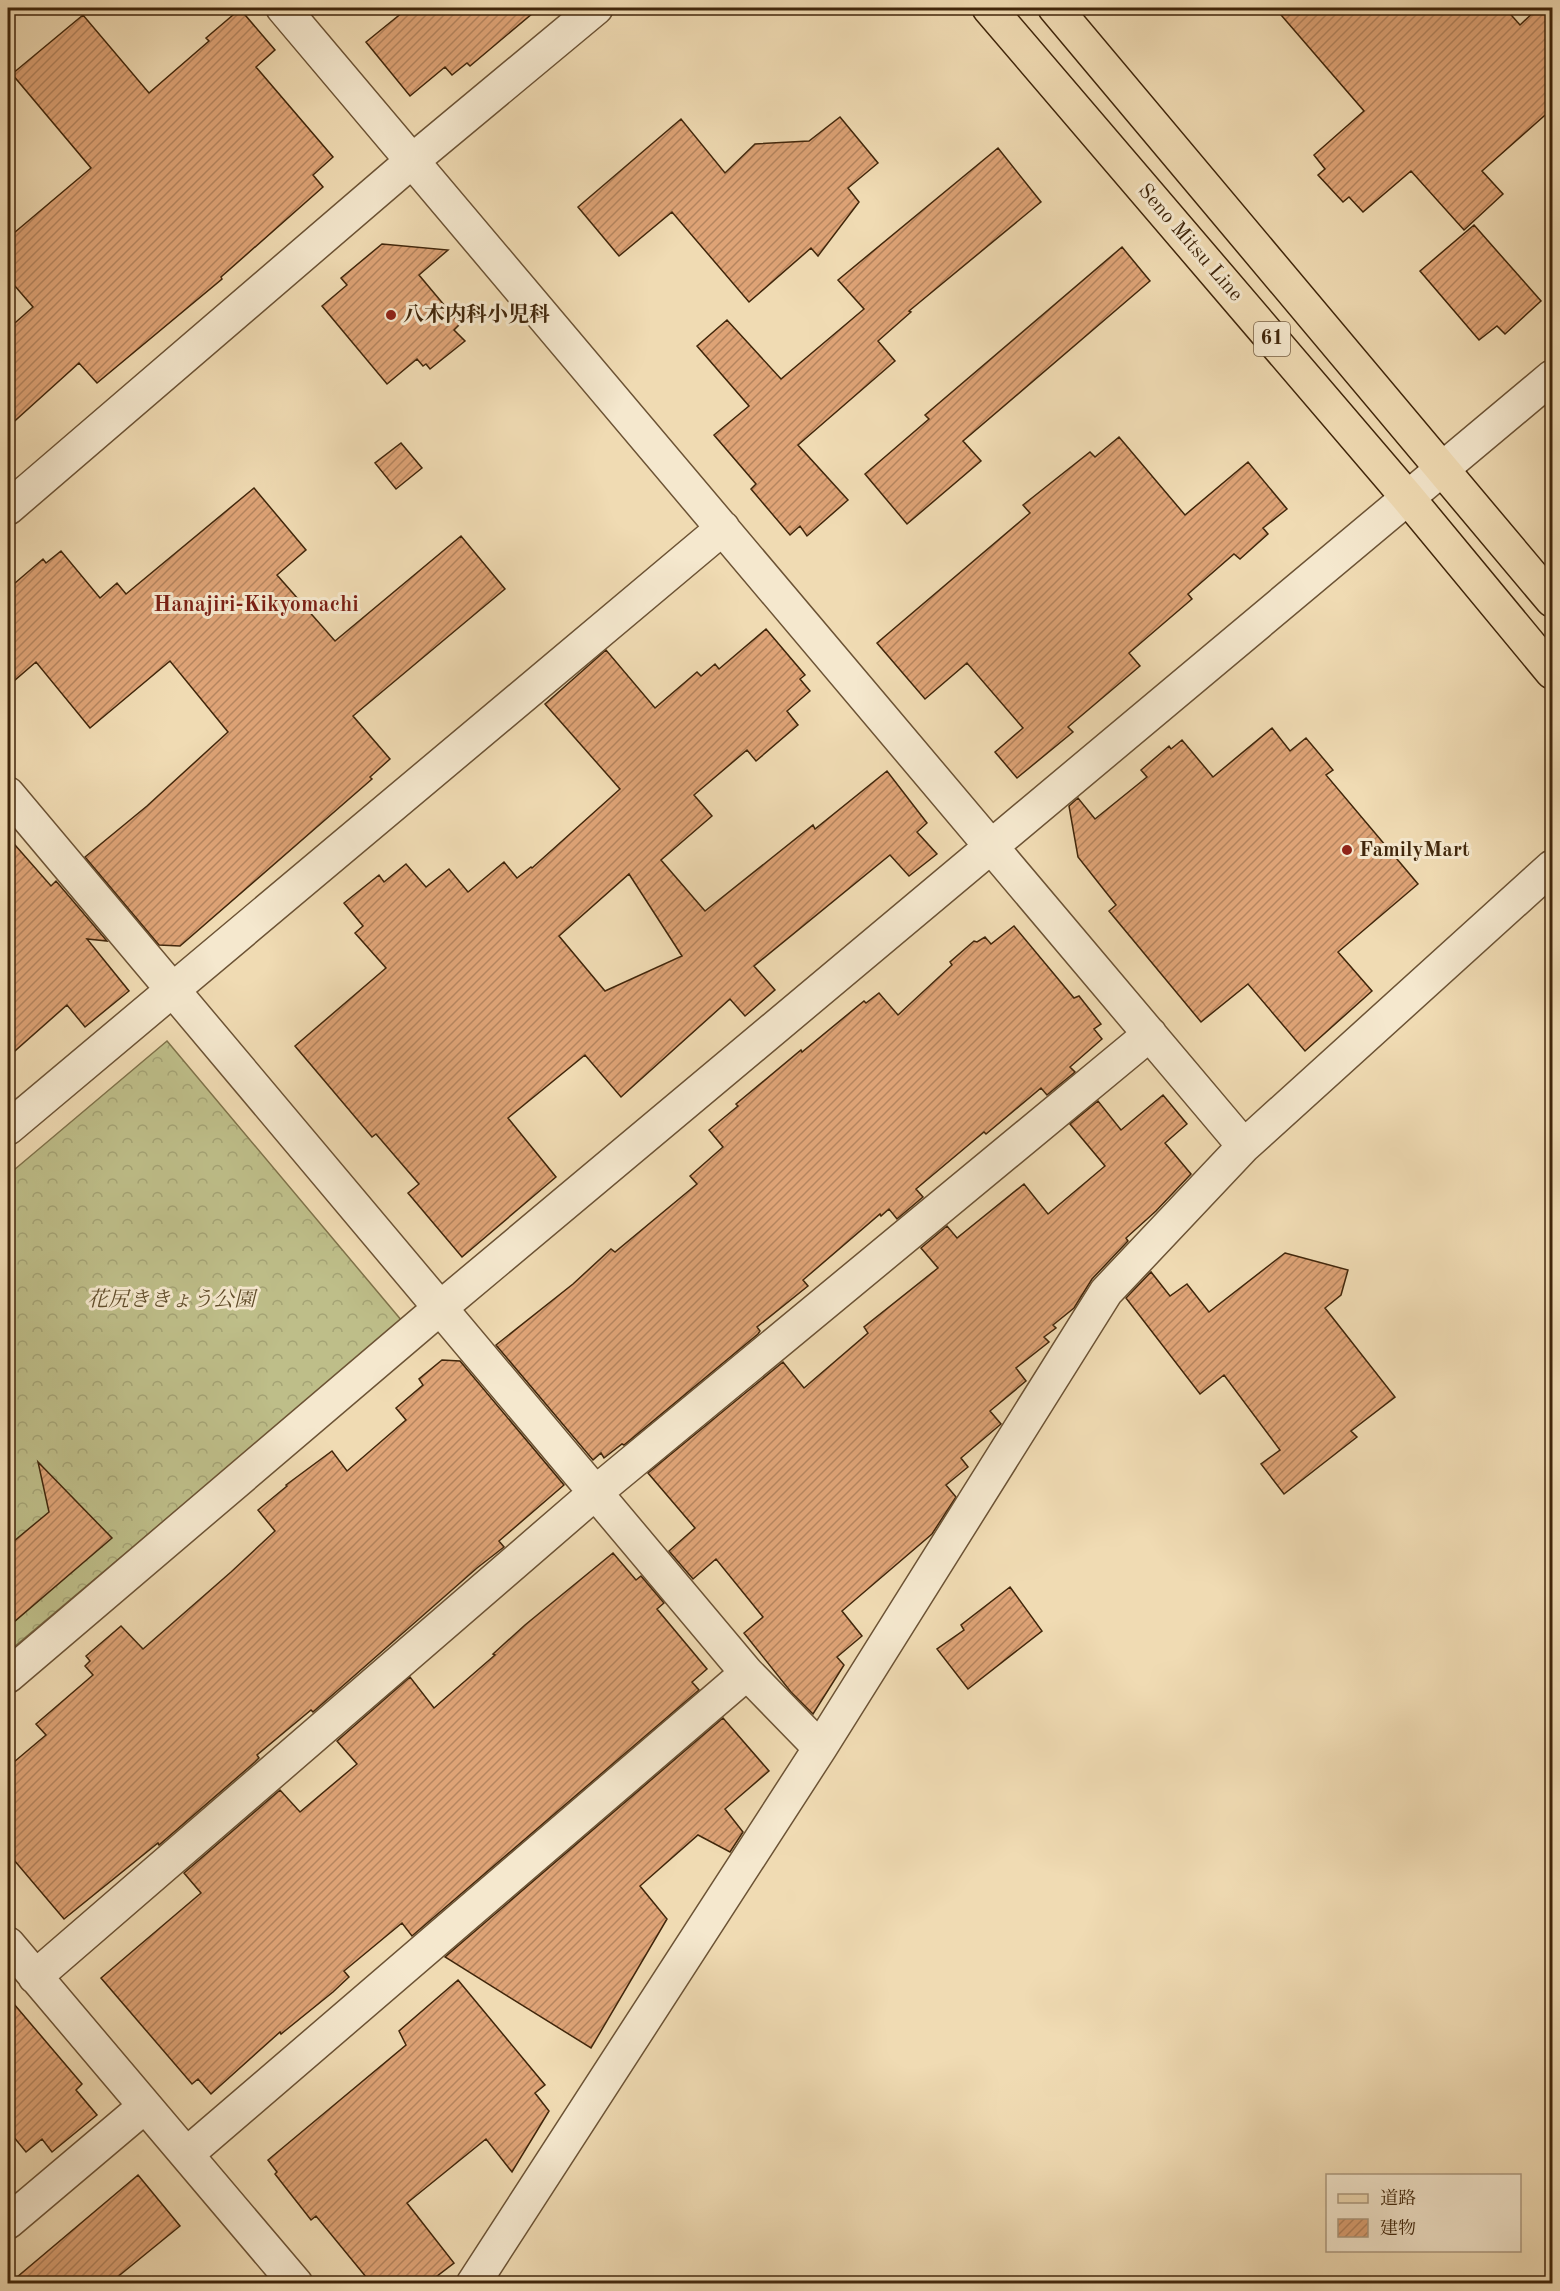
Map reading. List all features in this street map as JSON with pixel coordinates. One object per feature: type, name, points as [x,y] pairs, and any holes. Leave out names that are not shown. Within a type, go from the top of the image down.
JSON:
[{"type":"main road","name":"Seno Mitsu Line","points":[[989,8],[1408,498],[1552,672]]},
{"type":"main road","name":"61","points":[[1055,8],[1552,600]]},
{"type":"street","points":[[283,8],[1244,1146]]},
{"type":"street","points":[[8,508],[412,161],[596,8]]},
{"type":"street","points":[[8,1676],[440,1308],[1552,377]]},
{"type":"street","points":[[8,1128],[723,528]]},
{"type":"street","points":[[8,794],[747,1672],[820,1748]]},
{"type":"street","points":[[474,2283],[820,1748],[1106,1292],[1244,1146],[1552,867]]},
{"type":"street","points":[[35,1977],[595,1493],[1150,1034]]},
{"type":"street","points":[[187,2154],[747,1672]]},
{"type":"street","points":[[8,1944],[144,2107],[187,2154],[281,2278]]},
{"type":"street","points":[[8,2222],[144,2107]]},
{"type":"green space","name":"花尻ききょう公園","points":[[167,1041],[402,1321],[8,1652],[8,1175]]},
{"type":"building","points":[[408,8],[539,8],[470,66],[467,63],[452,75],[445,67],[410,96],[366,42]]},
{"type":"building","points":[[1275,8],[1505,8],[1520,25],[1538,8],[1552,8],[1552,109],[1482,171],[1503,194],[1464,230],[1411,171],[1363,212],[1349,197],[1343,202],[1318,175],[1325,169],[1314,155],[1364,111]]},
{"type":"building","points":[[240,9],[275,50],[256,67],[333,157],[313,175],[323,187],[221,277],[222,279],[97,383],[79,363],[8,427],[8,329],[33,307],[8,278],[8,238],[91,168],[12,74],[83,15],[149,93],[209,41],[206,38]]},
{"type":"building","points":[[840,117],[878,163],[848,188],[859,202],[818,256],[811,248],[749,302],[672,212],[619,256],[578,207],[681,119],[725,173],[755,144],[809,141]]},
{"type":"building","points":[[998,148],[1041,202],[909,311],[911,312],[878,341],[895,361],[798,445],[848,500],[807,536],[800,526],[790,535],[751,489],[756,484],[714,435],[749,406],[697,346],[727,320],[781,379],[864,309],[838,280]]},
{"type":"building","points":[[1474,225],[1541,301],[1505,334],[1497,326],[1479,340],[1420,271]]},
{"type":"building","name":"八木内科小児科","points":[[382,244],[448,250],[419,275],[460,324],[454,330],[465,341],[430,369],[426,364],[423,366],[417,359],[387,384],[322,306],[347,285],[341,278]]},
{"type":"building","points":[[1122,247],[1150,281],[963,441],[981,461],[907,524],[865,474],[929,419],[925,415]]},
{"type":"building","points":[[1119,437],[1185,515],[1248,462],[1287,509],[1263,528],[1268,534],[1240,559],[1234,554],[1188,594],[1192,599],[1129,653],[1140,666],[1068,727],[1073,732],[1017,778],[995,752],[1023,728],[967,663],[925,699],[877,643],[1030,513],[1023,505],[1090,452],[1095,457]]},
{"type":"building","points":[[401,443],[422,468],[396,489],[375,463]]},
{"type":"building","points":[[254,488],[306,550],[277,575],[335,641],[461,536],[505,589],[353,716],[390,759],[370,777],[372,779],[180,946],[159,945],[85,857],[147,806],[228,732],[170,661],[90,728],[36,662],[8,686],[8,589],[43,559],[46,563],[61,551],[100,598],[117,583],[126,594]]},
{"type":"building","points":[[766,629],[805,675],[800,679],[810,691],[787,711],[798,725],[756,761],[747,750],[694,795],[712,816],[661,860],[705,911],[813,825],[815,829],[887,771],[927,823],[917,832],[937,854],[909,876],[890,855],[754,966],[775,990],[745,1016],[730,999],[621,1097],[585,1055],[508,1118],[556,1177],[462,1257],[408,1193],[419,1184],[376,1134],[372,1137],[295,1046],[386,968],[355,933],[363,926],[344,903],[379,875],[384,882],[406,864],[426,887],[449,869],[468,892],[504,862],[517,878],[532,868],[620,789],[545,704],[606,650],[655,708],[697,672],[701,676],[715,664],[719,669]],"holes":[[[629,874],[682,956],[605,991],[559,936]]]},
{"type":"building","points":[[1272,728],[1290,751],[1306,738],[1333,770],[1326,775],[1418,884],[1338,952],[1372,991],[1305,1051],[1248,984],[1201,1022],[1109,911],[1116,905],[1078,857],[1069,806],[1078,798],[1095,819],[1147,777],[1141,770],[1169,746],[1171,749],[1182,740],[1213,777]]},
{"type":"building","points":[[8,837],[51,886],[56,881],[107,941],[87,939],[129,991],[85,1027],[67,1005],[8,1057]]},
{"type":"building","points":[[1014,926],[1074,998],[1079,996],[1101,1024],[1094,1029],[1102,1039],[1070,1067],[1075,1072],[1047,1095],[1041,1088],[986,1134],[984,1132],[916,1189],[923,1197],[897,1219],[889,1209],[881,1216],[880,1214],[803,1280],[808,1286],[757,1327],[760,1331],[758,1334],[624,1445],[622,1444],[604,1458],[601,1453],[593,1460],[496,1345],[573,1284],[611,1249],[615,1252],[697,1184],[690,1176],[723,1147],[709,1130],[738,1106],[736,1104],[801,1050],[802,1052],[864,1001],[866,1003],[879,993],[898,1015],[952,965],[950,962],[974,941],[977,942],[985,937],[991,944]]},
{"type":"building","points":[[1163,1095],[1187,1124],[1165,1143],[1191,1174],[1156,1211],[1126,1238],[1128,1241],[1092,1279],[1074,1308],[1053,1325],[1056,1328],[1044,1337],[1049,1342],[1016,1368],[1026,1381],[990,1411],[1001,1424],[961,1458],[968,1467],[946,1485],[956,1497],[932,1534],[842,1611],[862,1636],[837,1657],[844,1665],[813,1714],[791,1692],[744,1633],[763,1617],[716,1559],[693,1579],[669,1551],[695,1528],[648,1473],[783,1362],[804,1388],[868,1333],[864,1327],[938,1268],[921,1248],[947,1226],[957,1238],[1024,1184],[1048,1214],[1105,1166],[1070,1124],[1098,1101],[1121,1130]]},
{"type":"building","points":[[1285,1253],[1348,1270],[1341,1295],[1325,1308],[1395,1397],[1351,1431],[1357,1437],[1284,1494],[1261,1464],[1280,1450],[1224,1375],[1200,1394],[1126,1298],[1151,1272],[1170,1296],[1187,1284],[1209,1312]]},
{"type":"building","points":[[442,1360],[460,1361],[564,1485],[499,1541],[504,1547],[313,1712],[311,1710],[257,1755],[259,1758],[255,1762],[159,1845],[158,1843],[64,1919],[8,1853],[8,1767],[46,1735],[36,1724],[93,1675],[85,1666],[90,1661],[86,1656],[121,1626],[143,1649],[275,1531],[258,1510],[286,1485],[332,1451],[347,1471],[406,1420],[396,1408],[423,1385],[419,1379]]},
{"type":"building","points":[[38,1462],[112,1538],[8,1627],[8,1546],[49,1512]]},
{"type":"building","points":[[613,1553],[636,1580],[641,1576],[664,1603],[657,1609],[707,1669],[692,1682],[699,1690],[412,1936],[402,1923],[344,1971],[349,1977],[333,1992],[281,2034],[280,2032],[211,2094],[198,2079],[192,2084],[101,1978],[201,1893],[184,1873],[280,1790],[300,1812],[357,1764],[337,1741],[410,1677],[434,1708],[495,1655],[493,1654],[525,1625]]},
{"type":"building","points":[[1010,1587],[1042,1631],[968,1689],[937,1649],[964,1630],[961,1625]]},
{"type":"building","points":[[723,1718],[769,1771],[725,1809],[743,1832],[730,1852],[698,1835],[640,1886],[667,1919],[591,2048],[445,1957]]},
{"type":"building","points":[[458,1980],[545,2085],[535,2093],[549,2111],[512,2172],[486,2139],[407,2203],[454,2263],[428,2283],[371,2283],[316,2216],[311,2220],[275,2174],[277,2172],[268,2160],[406,2045],[399,2031]]},
{"type":"building","points":[[8,1997],[82,2084],[76,2090],[97,2115],[52,2152],[42,2139],[26,2152],[8,2130]]},
{"type":"building","points":[[138,2175],[180,2226],[110,2283],[10,2283]]},
{"type":"place","name":"八木内科小児科","points":[[391,315]]},
{"type":"place","name":"FamilyMart","points":[[1347,850]]},
{"type":"district","name":"Hanajiri-Kikyomachi","points":[[256,605]]}]
